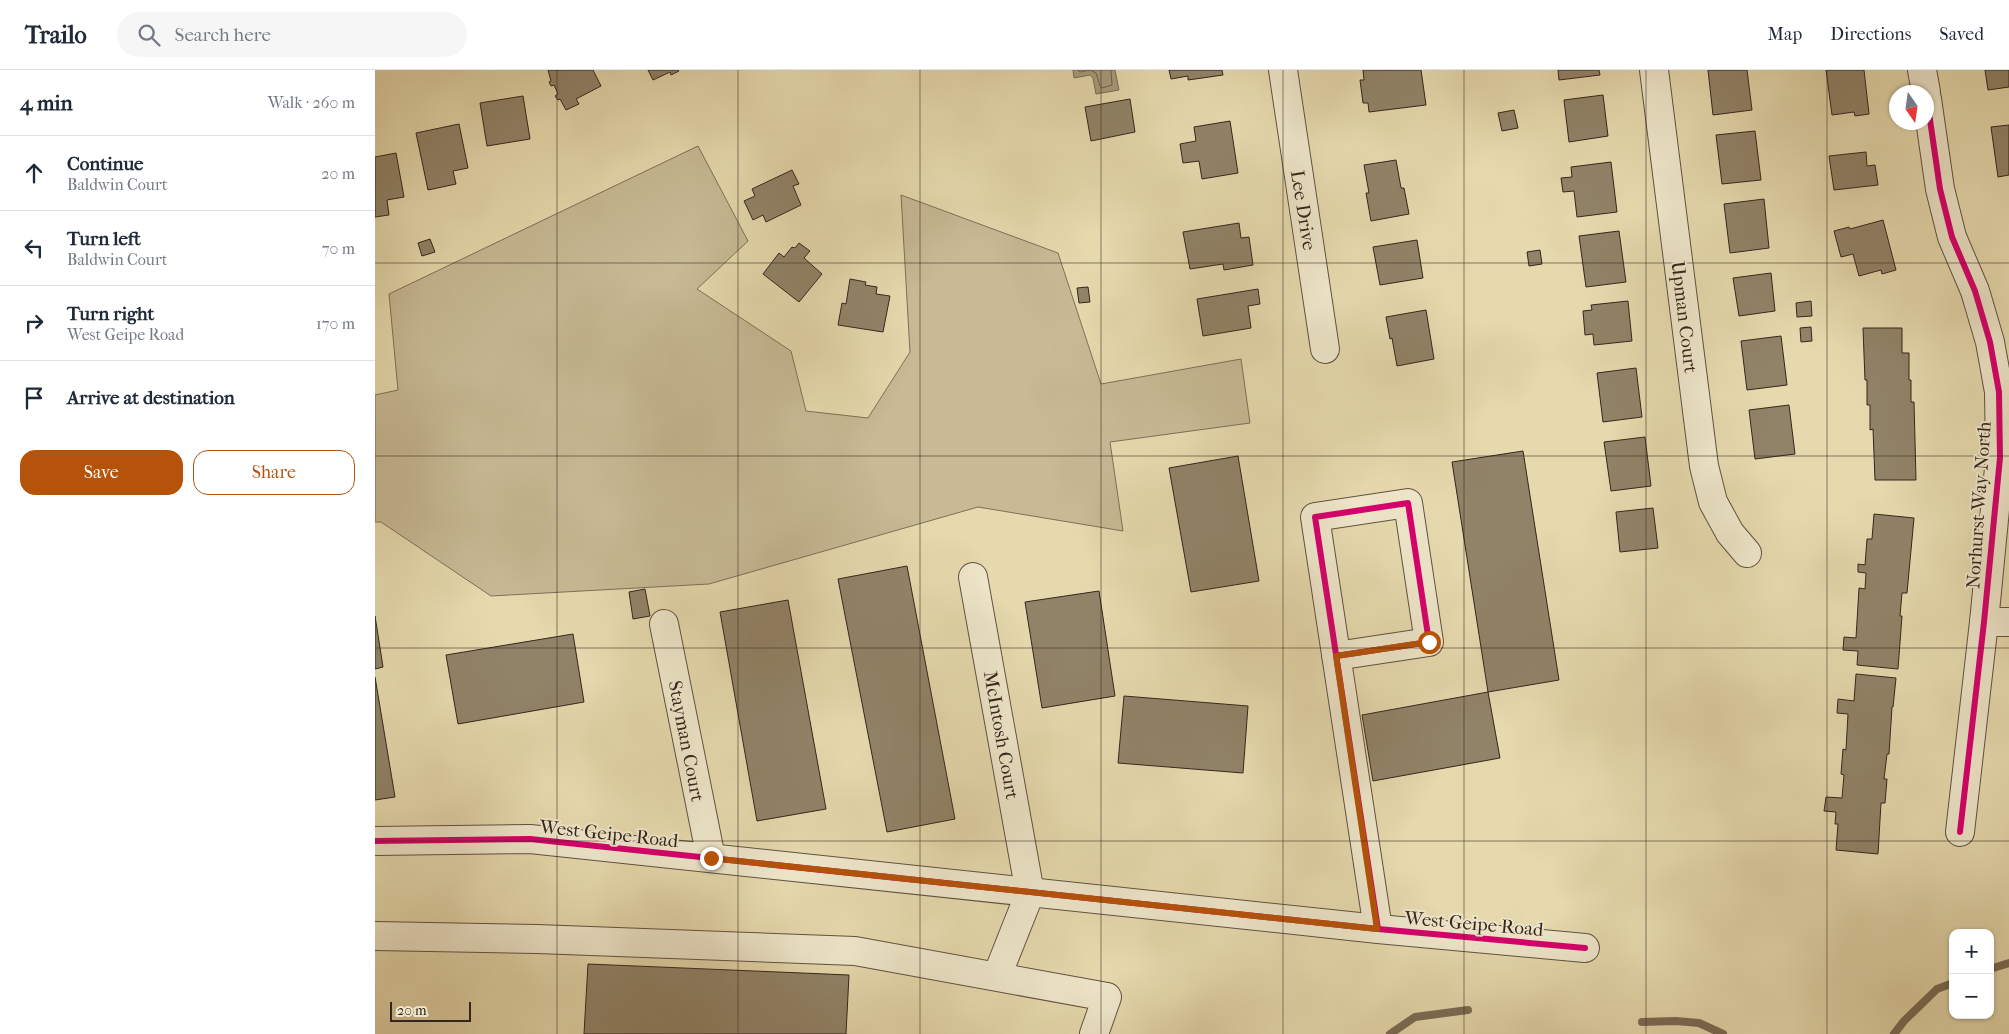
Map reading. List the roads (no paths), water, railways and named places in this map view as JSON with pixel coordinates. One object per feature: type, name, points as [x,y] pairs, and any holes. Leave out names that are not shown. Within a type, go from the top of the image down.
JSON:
[{"type":"street","name":"Lee Drive","points":[[1283,70],[1325,350]]},
{"type":"street","name":"Upman Court","points":[[1654,70],[1704,466],[1713,502],[1730,533],[1747,553]]},
{"type":"street","points":[[1922,70],[1925,85]]},
{"type":"street","name":"Norhurst Way North","points":[[1932,130],[1940,189],[1952,237],[1975,291],[1990,342],[1999,392],[2000,458],[1997,622],[1960,832]]},
{"type":"street","points":[[1336,656],[1429,642],[1408,503],[1315,517],[1377,929]]},
{"type":"street","name":"McIntosh Court","points":[[973,578],[1030,893]]},
{"type":"street","name":"Stayman Court","points":[[664,624],[711,858]]},
{"type":"street","name":"West Geipe Road","points":[[375,841],[530,839],[1377,929],[1585,948]]},
{"type":"street","points":[[997,976],[1030,893]]},
{"type":"street","points":[[375,936],[537,939],[855,951],[1107,997],[1094,1034]]},
{"type":"water","points":[[1073,70],[1115,70],[1119,90],[1096,94],[1093,78],[1090,75],[1074,78]]},
{"type":"waterway","points":[[1994,968],[2009,963]]},
{"type":"waterway","points":[[1894,1034],[1904,1021],[1937,989],[1949,984]]},
{"type":"waterway","points":[[1390,1034],[1415,1017],[1468,1010]]},
{"type":"waterway","points":[[1642,1022],[1676,1021],[1699,1023],[1723,1034]]}]
